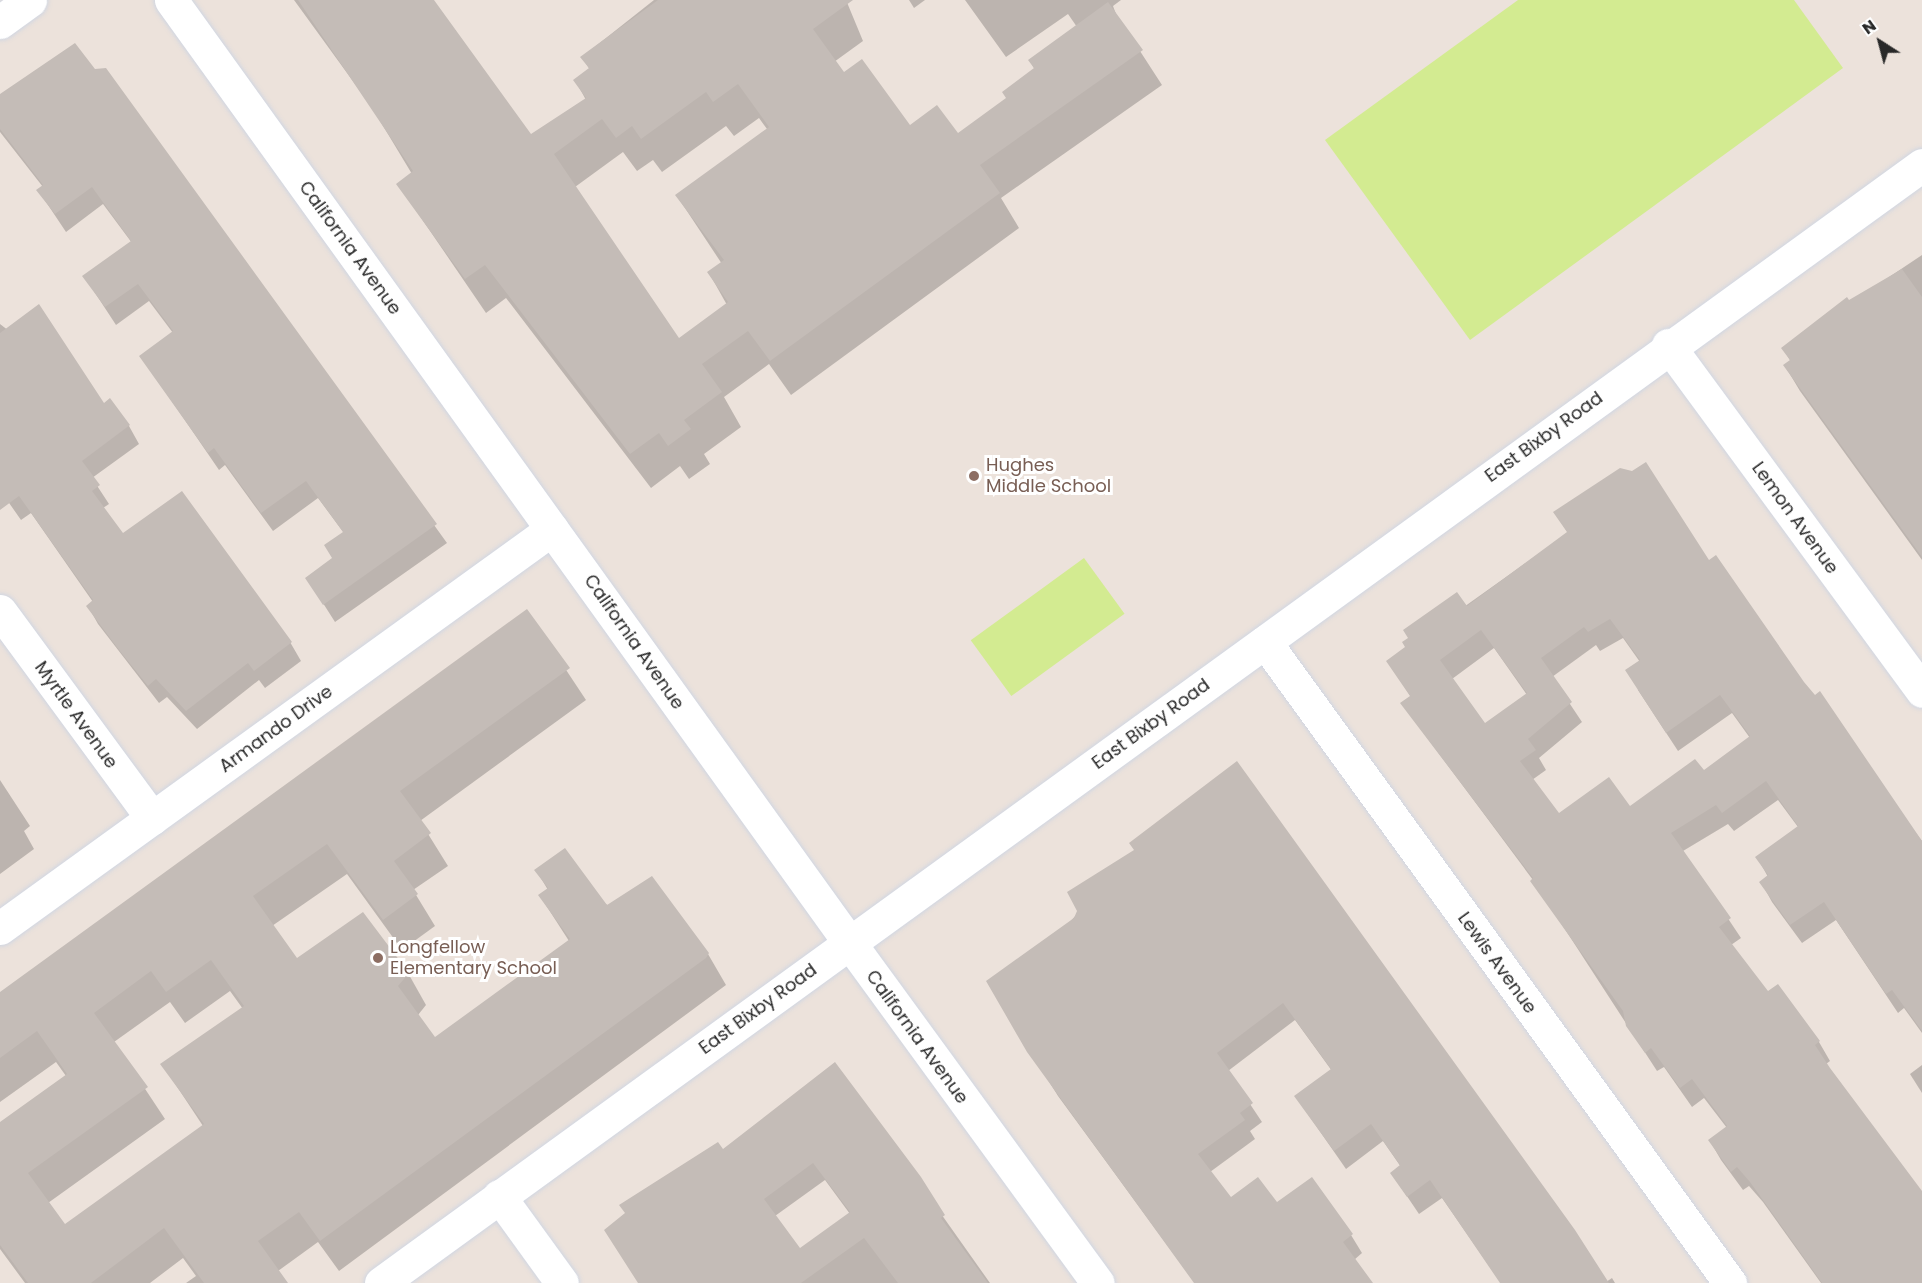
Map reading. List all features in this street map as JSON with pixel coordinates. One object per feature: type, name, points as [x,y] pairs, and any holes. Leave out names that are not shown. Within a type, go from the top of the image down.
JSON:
[{"type":"street","points":[[0,22],[30,0]]},
{"type":"street","name":"California Avenue","points":[[171,0],[849,942],[1098,1283]]},
{"type":"street","name":"East Bixby Road","points":[[381,1283],[1264,642],[1668,345],[1922,165]]},
{"type":"street","name":"Lemon Avenue","points":[[1668,345],[1922,691]]},
{"type":"street","name":"Armando Drive","points":[[0,928],[552,529]]},
{"type":"street","name":"Myrtle Avenue","points":[[0,611],[152,818]]},
{"type":"street","name":"Lewis Avenue","points":[[1264,642],[1730,1283]]},
{"type":"street","points":[[499,1196],[562,1283]]},
{"type":"green space","points":[[1518,0],[1794,0],[1843,68],[1470,340],[1325,140]]},
{"type":"green space","points":[[1084,558],[1125,614],[1011,696],[971,640]]},
{"type":"building","points":[[298,0],[434,0],[531,134],[586,98],[573,80],[589,68],[580,57],[658,0],[853,0],[813,29],[844,72],[862,59],[910,125],[937,105],[958,133],[1006,98],[1002,92],[1034,68],[1028,60],[1108,2],[1143,50],[980,165],[1000,193],[770,361],[748,331],[702,364],[722,392],[684,420],[691,429],[668,446],[659,433],[630,454],[485,265],[465,279],[396,184],[413,171]],"holes":[[[738,84],[769,127],[675,195],[724,260],[707,272],[728,302],[679,338],[554,154],[602,119],[616,138],[632,126],[641,139],[706,92],[713,102]]]},
{"type":"building","points":[[75,43],[95,69],[106,68],[437,524],[323,605],[305,578],[332,558],[324,545],[343,532],[306,481],[261,513],[214,448],[208,453],[139,356],[173,331],[138,284],[105,307],[82,276],[131,241],[92,187],[55,214],[36,190],[43,185],[0,129],[0,94]]},
{"type":"building","points":[[1902,269],[1922,297],[1922,557],[1783,365],[1790,360],[1781,348],[1847,297],[1849,300]]},
{"type":"building","points":[[39,304],[104,403],[110,398],[130,425],[82,461],[100,485],[92,491],[123,533],[182,491],[292,642],[254,671],[248,663],[186,711],[156,679],[148,686],[119,650],[86,606],[93,600],[19,496],[0,510],[0,333]]},
{"type":"building","points":[[1646,462],[1709,560],[1716,555],[1804,682],[1815,695],[1820,691],[1922,841],[1922,1031],[1892,990],[1886,994],[1824,902],[1790,925],[1759,882],[1768,875],[1755,857],[1798,826],[1766,781],[1722,813],[1716,805],[1671,833],[1731,918],[1719,927],[1768,991],[1778,984],[1820,1041],[1815,1045],[1830,1068],[1922,1191],[1922,1283],[1822,1283],[1750,1182],[1737,1167],[1731,1172],[1708,1140],[1727,1126],[1692,1079],[1680,1088],[1651,1048],[1645,1053],[1626,1026],[1623,1011],[1530,881],[1533,878],[1400,703],[1410,696],[1386,661],[1405,647],[1402,642],[1408,638],[1403,630],[1457,592],[1467,606],[1567,532],[1553,512],[1620,468],[1632,471]],"holes":[[[1610,619],[1640,660],[1625,670],[1666,733],[1720,695],[1750,736],[1704,770],[1695,759],[1630,806],[1609,777],[1559,813],[1520,761],[1536,750],[1528,739],[1572,702],[1541,658],[1584,627],[1588,632]],[[1481,630],[1527,693],[1485,723],[1440,660]]]},
{"type":"building","name":"Longfellow Elementary School","points":[[527,609],[570,668],[400,791],[431,833],[394,861],[418,894],[383,920],[327,844],[253,896],[297,958],[363,912],[409,973],[398,986],[435,1037],[570,939],[538,895],[548,888],[534,870],[565,848],[607,905],[652,876],[709,953],[706,958],[320,1241],[299,1212],[258,1241],[288,1283],[204,1283],[164,1228],[91,1283],[28,1283],[0,1245],[0,1122],[67,1074],[37,1031],[0,1058],[0,992]],"holes":[[[211,960],[244,1006],[160,1064],[204,1124],[65,1224],[28,1173],[148,1087],[94,1013],[151,971],[166,992]]]},
{"type":"building","points":[[1237,761],[1575,1230],[1609,1283],[1500,1283],[1430,1180],[1407,1197],[1390,1173],[1400,1165],[1371,1124],[1334,1151],[1294,1096],[1331,1069],[1283,1003],[1217,1053],[1253,1103],[1240,1113],[1245,1120],[1198,1154],[1231,1197],[1258,1177],[1277,1202],[1312,1177],[1353,1234],[1343,1242],[1373,1283],[1194,1283],[1027,1052],[986,981],[1074,918],[1077,911],[1067,892],[1134,850],[1129,843]]},
{"type":"building","points":[[835,1062],[921,1177],[945,1215],[941,1218],[988,1283],[898,1283],[864,1238],[801,1283],[638,1283],[604,1230],[625,1213],[619,1205],[718,1142],[723,1149]],"holes":[[[813,1163],[850,1212],[800,1248],[764,1199]]]},
{"type":"place","name":"Hughes Middle School","points":[[974,476]]},
{"type":"place","name":"Longfellow Elementary School","points":[[378,958]]}]
